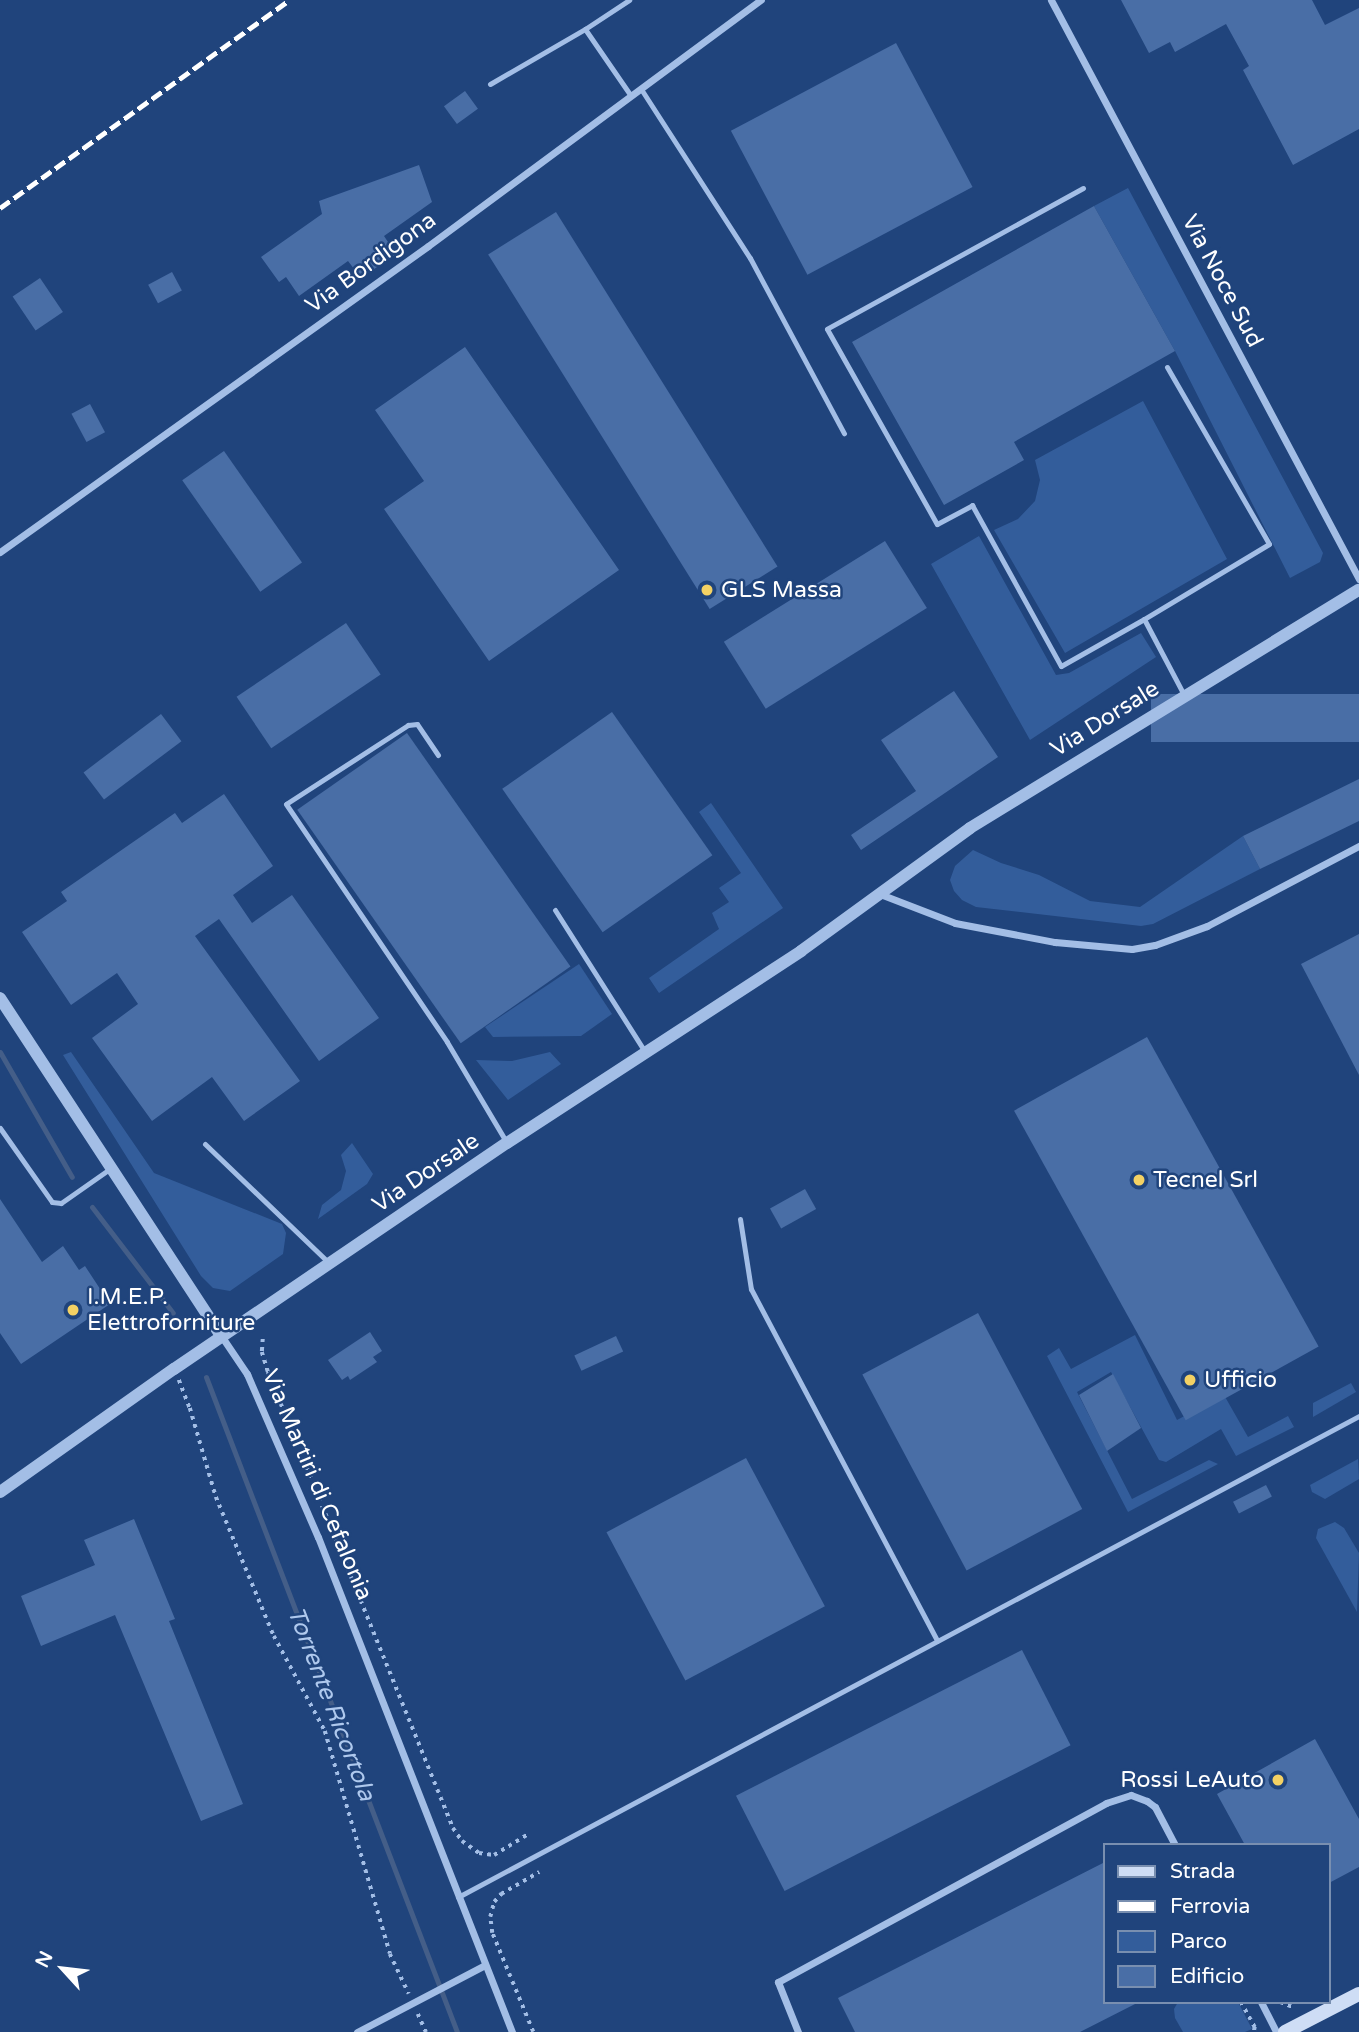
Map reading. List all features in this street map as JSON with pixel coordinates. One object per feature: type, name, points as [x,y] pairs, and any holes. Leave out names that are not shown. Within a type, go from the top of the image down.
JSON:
[{"type":"main road","points":[[1285,2032],[1359,1994]]},
{"type":"street","name":"Via Bordigona","points":[[0,552],[428,246],[761,0]]},
{"type":"street","name":"Via Noce Sud","points":[[1051,0],[1359,579]]},
{"type":"street","name":"Via Dorsale","points":[[0,1492],[174,1369],[507,1143],[801,951],[970,828],[1359,590]]},
{"type":"street","points":[[880,894],[955,923],[1055,943],[1132,949],[1155,945],[1206,926],[1359,846]]},
{"type":"street","name":"Via Martiri di Cefalonia","points":[[0,998],[247,1374],[318,1536],[387,1706],[483,1966],[512,2032]]},
{"type":"street","points":[[798,2032],[778,1982],[1106,1803],[1132,1795],[1147,1801],[1155,1807],[1174,1843]]},
{"type":"street","points":[[357,2032],[483,1966]]},
{"type":"street","points":[[1262,2004],[1276,2032]]},
{"type":"lane","points":[[490,84],[629,0]]},
{"type":"lane","points":[[585,29],[631,96]]},
{"type":"lane","points":[[641,89],[750,258],[844,433]]},
{"type":"lane","points":[[1083,188],[827,329],[937,524],[972,505],[1061,666],[1269,544],[1167,367]]},
{"type":"lane","points":[[1144,619],[1184,695]]},
{"type":"lane","points":[[438,755],[417,724],[408,725],[286,804],[447,1042],[507,1143]]},
{"type":"lane","points":[[555,910],[645,1052]]},
{"type":"lane","points":[[0,1128],[52,1202],[61,1203],[111,1168]]},
{"type":"lane","points":[[205,1144],[330,1264]]},
{"type":"lane","points":[[740,1219],[751,1289],[937,1641]]},
{"type":"lane","points":[[458,1897],[1359,1416]]},
{"type":"path","points":[[263,1339],[262,1352],[268,1372],[453,1828],[479,1853],[494,1855],[530,1833]]},
{"type":"path","points":[[174,1369],[190,1408],[216,1497],[242,1560],[274,1636],[325,1731],[390,1954],[426,2032]]},
{"type":"path","points":[[532,2032],[492,1933],[490,1917],[494,1902],[501,1894],[539,1872]]},
{"type":"path","points":[[515,1884],[498,1896],[489,1921],[493,1939],[532,2032]]},
{"type":"path","points":[[1242,2004],[1254,2032]]},
{"type":"path","points":[[1286,2004],[1301,2009]]},
{"type":"green space","points":[[1128,188],[1323,553],[1320,562],[1290,578],[1175,351],[1094,206]]},
{"type":"green space","points":[[1143,401],[1227,559],[1065,653],[994,530],[1018,519],[1035,501],[1040,480],[1035,460]]},
{"type":"green space","points":[[979,536],[1056,675],[1069,673],[1141,633],[1156,657],[1030,740],[931,564]]},
{"type":"green space","points":[[711,803],[783,908],[659,993],[649,978],[719,929],[712,913],[729,902],[719,888],[741,873],[699,812]]},
{"type":"green space","points":[[1243,836],[1260,869],[1153,924],[1141,926],[976,907],[962,900],[954,891],[950,880],[955,866],[973,850],[1001,863],[1039,875],[1090,901],[1140,907]]},
{"type":"green space","points":[[579,964],[612,1014],[581,1036],[493,1037],[485,1027]]},
{"type":"green space","points":[[71,1052],[154,1173],[282,1224],[286,1233],[283,1254],[230,1291],[213,1288],[201,1276],[63,1055]]},
{"type":"green space","points":[[550,1052],[561,1064],[508,1100],[476,1060],[512,1061]]},
{"type":"green space","points":[[352,1143],[373,1174],[367,1184],[318,1219],[322,1205],[341,1190],[346,1171],[341,1155]]},
{"type":"green space","points":[[1135,1335],[1177,1420],[1224,1395],[1248,1437],[1288,1416],[1294,1427],[1236,1456],[1221,1429],[1166,1462],[1159,1460],[1111,1372],[1077,1392],[1132,1499],[1209,1460],[1218,1464],[1128,1512],[1047,1356],[1059,1348],[1071,1369]]},
{"type":"green space","points":[[1351,1383],[1356,1392],[1313,1417],[1313,1403]]},
{"type":"green space","points":[[1358,1459],[1359,1479],[1325,1499],[1312,1492],[1310,1485]]},
{"type":"green space","points":[[1335,1522],[1344,1528],[1359,1553],[1357,1612],[1316,1538],[1318,1529]]},
{"type":"green space","points":[[1177,2004],[1239,2004],[1252,2029],[1245,2032],[1183,2032],[1175,2018],[1174,2009]]},
{"type":"building","points":[[1121,0],[1312,0],[1325,25],[1359,8],[1359,129],[1293,165],[1243,70],[1249,66],[1226,24],[1175,52],[1170,42],[1149,53]]},
{"type":"building","points":[[896,43],[973,187],[807,275],[731,131]]},
{"type":"building","points":[[465,91],[478,109],[457,124],[444,106]]},
{"type":"building","points":[[419,165],[432,202],[384,236],[396,254],[361,278],[348,261],[299,296],[286,277],[279,282],[261,257],[322,214],[319,201]]},
{"type":"building","points":[[1094,206],[1175,351],[1014,442],[1024,460],[944,505],[852,342]]},
{"type":"building","points":[[556,212],[778,566],[710,609],[488,254]]},
{"type":"building","points":[[172,272],[182,291],[158,303],[148,285]]},
{"type":"building","points":[[40,278],[63,312],[36,330],[13,296]]},
{"type":"building","points":[[465,347],[619,570],[489,661],[384,509],[424,481],[375,410]]},
{"type":"building","points":[[90,404],[105,432],[86,442],[71,414]]},
{"type":"building","points":[[224,451],[302,562],[260,592],[182,480]]},
{"type":"building","points":[[885,541],[927,608],[766,709],[724,642]]},
{"type":"building","points":[[346,623],[381,674],[271,748],[237,697]]},
{"type":"building","points":[[954,691],[998,757],[861,850],[851,835],[916,791],[881,740]]},
{"type":"building","points":[[1151,694],[1359,694],[1359,742],[1151,742]]},
{"type":"building","points":[[612,712],[712,855],[603,932],[502,789]]},
{"type":"building","points":[[161,714],[181,741],[104,800],[84,772]]},
{"type":"building","points":[[407,733],[570,966],[461,1043],[297,810]]},
{"type":"building","points":[[1359,779],[1359,821],[1260,869],[1243,836]]},
{"type":"building","points":[[224,794],[273,866],[233,895],[252,923],[292,895],[379,1018],[319,1061],[219,919],[195,936],[300,1081],[244,1121],[212,1077],[152,1121],[92,1038],[138,1004],[117,973],[71,1005],[22,932],[67,901],[61,892],[175,813],[182,823]]},
{"type":"building","points":[[1359,934],[1359,1075],[1301,964]]},
{"type":"building","name":"Tecnel Srl","points":[[1147,1037],[1319,1347],[1186,1420],[1014,1111]]},
{"type":"building","points":[[805,1189],[816,1209],[781,1229],[770,1208]]},
{"type":"building","points":[[0,1199],[42,1262],[63,1246],[79,1270],[85,1266],[110,1304],[21,1364],[0,1333]]},
{"type":"building","points":[[978,1313],[1082,1509],[967,1571],[862,1375]]},
{"type":"building","points":[[370,1332],[382,1351],[373,1357],[377,1362],[350,1380],[348,1376],[342,1380],[328,1360]]},
{"type":"building","points":[[616,1336],[623,1351],[581,1371],[574,1355]]},
{"type":"building","points":[[1113,1374],[1141,1428],[1107,1451],[1079,1395]]},
{"type":"building","points":[[746,1458],[825,1606],[685,1681],[606,1532]]},
{"type":"building","points":[[1266,1485],[1272,1497],[1239,1513],[1233,1502]]},
{"type":"building","points":[[134,1519],[175,1619],[169,1621],[243,1804],[201,1821],[115,1615],[41,1646],[21,1596],[95,1565],[84,1540]]},
{"type":"building","points":[[1022,1650],[1071,1745],[785,1891],[736,1796]]},
{"type":"building","points":[[1315,1739],[1359,1819],[1359,1867],[1331,1882],[1331,1843],[1244,1843],[1217,1794]]},
{"type":"building","points":[[1104,1863],[1104,2004],[1135,2004],[1080,2032],[855,2032],[838,1998]]},
{"type":"waterway","name":"Torrente Ricortola","points":[[0,1052],[72,1177]]},
{"type":"waterway","name":"Torrente Ricortola","points":[[92,1207],[173,1313]]},
{"type":"waterway","name":"Torrente Ricortola","points":[[206,1377],[457,2032]]},
{"type":"railway","points":[[0,208],[289,0]]},
{"type":"place","name":"GLS Massa","points":[[707,590]]},
{"type":"place","name":"Tecnel Srl","points":[[1139,1180]]},
{"type":"place","name":"I.M.E.P. Elettroforniture","points":[[73,1310]]},
{"type":"place","name":"Ufficio","points":[[1190,1380]]},
{"type":"place","name":"Rossi LeAuto","points":[[1278,1780]]}]
